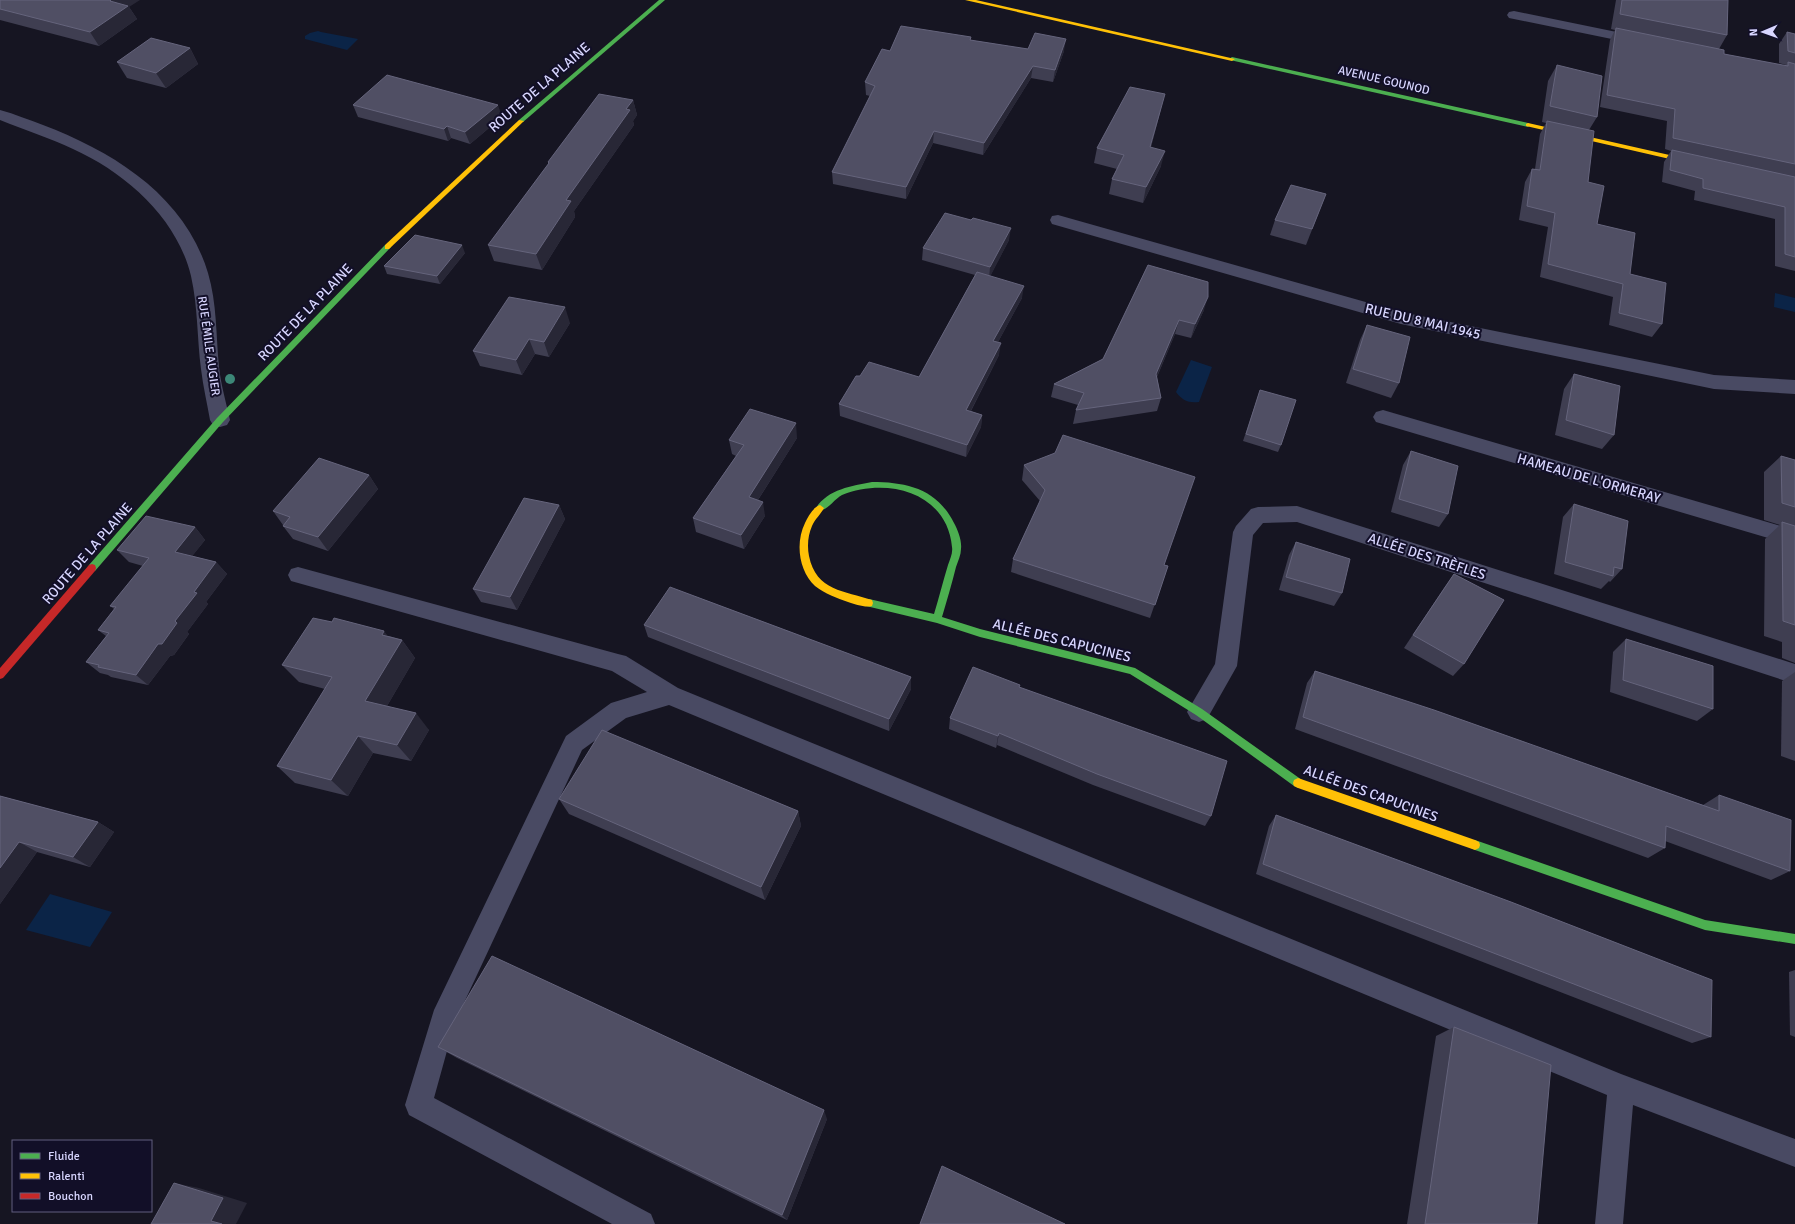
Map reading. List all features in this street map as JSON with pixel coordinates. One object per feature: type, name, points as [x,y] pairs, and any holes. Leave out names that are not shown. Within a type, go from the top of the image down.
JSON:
[{"type":"street","name":"ROUTE DE LA PLAINE","points":[[0,675],[220,420],[387,247],[505,136],[662,0]]},
{"type":"street","name":"AVENUE GOUNOD","points":[[968,0],[1702,164]]},
{"type":"street","points":[[1514,15],[1654,44]]},
{"type":"street","name":"RUE ÉMILE AUGIER","points":[[0,115],[80,146],[121,169],[159,202],[177,226],[197,269],[206,313],[210,370],[220,420]]},
{"type":"street","name":"RUE DU 8 MAI 1945","points":[[1058,220],[1401,318],[1714,382],[1795,387]]},
{"type":"street","name":"HAMEAU DE L'ORMERAY","points":[[1383,417],[1795,538]]},
{"type":"street","name":"ALLÉE DES CAPUCINES","points":[[937,619],[950,578],[956,549],[956,537],[949,519],[932,500],[905,487],[887,484],[870,485],[837,494],[817,511],[808,523],[803,545],[805,560],[810,572],[817,582],[827,590],[846,598],[937,619],[980,633],[1132,671],[1199,712],[1297,783],[1705,925],[1795,939]]},
{"type":"street","name":"ALLÉE DES TRÈFLES","points":[[1199,712],[1226,666],[1242,532],[1258,515],[1297,514],[1795,674]]},
{"type":"lane","points":[[298,575],[618,663],[670,695],[1621,1087],[1795,1153]]},
{"type":"lane","points":[[641,1224],[419,1105],[443,1019],[574,743],[619,710],[670,695]]},
{"type":"lane","points":[[1609,1224],[1621,1087]]},
{"type":"water","points":[[318,31],[358,39],[347,50],[305,39],[305,36]]},
{"type":"water","points":[[1775,293],[1795,298],[1795,312],[1774,307]]},
{"type":"water","points":[[1191,360],[1212,367],[1199,402],[1186,401],[1176,392]]},
{"type":"water","points":[[50,894],[112,912],[90,947],[26,930]]},
{"type":"building","points":[[0,0],[111,0],[110,1],[128,6],[90,32],[0,9]]},
{"type":"building","points":[[1622,0],[1728,0],[1727,35],[1620,14]]},
{"type":"building","points":[[901,26],[971,37],[970,40],[1028,49],[1035,33],[1066,39],[1055,70],[1033,66],[984,143],[934,131],[906,187],[832,172],[875,86],[865,82],[882,49],[890,51]]},
{"type":"building","points":[[1616,28],[1724,50],[1724,54],[1788,66],[1788,62],[1795,64],[1795,164],[1673,138],[1675,109],[1607,95]]},
{"type":"building","points":[[1787,32],[1795,34],[1795,53],[1788,51]]},
{"type":"building","points":[[151,38],[190,48],[156,73],[117,62]]},
{"type":"building","points":[[1557,65],[1602,76],[1597,117],[1550,106]]},
{"type":"building","points":[[387,75],[498,105],[465,132],[447,126],[444,129],[353,105]]},
{"type":"building","points":[[1130,87],[1165,94],[1150,147],[1165,151],[1146,187],[1112,179],[1124,155],[1097,148]]},
{"type":"building","points":[[599,94],[633,100],[626,109],[630,110],[566,200],[571,201],[536,254],[488,245],[549,163],[548,162]]},
{"type":"building","points":[[1547,121],[1594,131],[1588,182],[1604,186],[1597,224],[1635,233],[1630,274],[1666,283],[1662,324],[1619,313],[1623,284],[1548,264],[1555,213],[1527,206],[1532,169],[1540,170]]},
{"type":"building","points":[[1672,150],[1795,177],[1795,257],[1785,254],[1785,207],[1703,188],[1703,179],[1670,170]]},
{"type":"building","points":[[1291,185],[1326,194],[1312,229],[1275,220]]},
{"type":"building","points":[[945,213],[971,220],[973,218],[1011,228],[990,267],[923,248]]},
{"type":"building","points":[[415,235],[462,245],[437,276],[384,266]]},
{"type":"building","points":[[1148,265],[1208,282],[1208,297],[1195,324],[1179,320],[1156,374],[1161,398],[1076,410],[1084,393],[1054,384],[1103,359]]},
{"type":"building","points":[[977,272],[1024,286],[993,341],[1001,343],[966,410],[982,415],[967,445],[839,404],[856,376],[860,376],[869,362],[919,377]]},
{"type":"building","points":[[509,297],[565,307],[544,342],[529,339],[516,360],[473,351]]},
{"type":"building","points":[[1367,325],[1410,337],[1399,383],[1353,369]]},
{"type":"building","points":[[1574,374],[1620,386],[1614,435],[1566,420]]},
{"type":"building","points":[[1260,390],[1296,400],[1281,445],[1246,434]]},
{"type":"building","points":[[750,409],[796,423],[749,497],[763,502],[741,535],[693,518],[744,445],[729,440]]},
{"type":"building","points":[[1063,435],[1195,477],[1164,565],[1168,566],[1155,605],[1013,559],[1045,490],[1024,465],[1055,453]]},
{"type":"building","points":[[1411,451],[1458,466],[1448,514],[1399,499]]},
{"type":"building","points":[[1781,456],[1795,460],[1795,507],[1782,503]]},
{"type":"building","points":[[319,458],[369,475],[318,537],[283,526],[290,517],[273,511]]},
{"type":"building","points":[[524,498],[559,505],[510,597],[473,589]]},
{"type":"building","points":[[1574,504],[1628,521],[1622,569],[1614,567],[1613,576],[1565,562]]},
{"type":"building","points":[[146,516],[195,527],[175,552],[216,562],[194,592],[197,593],[175,621],[177,623],[162,644],[158,644],[136,675],[98,667],[99,665],[86,662],[109,633],[98,630],[116,607],[110,606],[149,558],[117,550]]},
{"type":"building","points":[[1782,522],[1795,526],[1795,625],[1783,621]]},
{"type":"building","points":[[1296,542],[1350,559],[1342,593],[1286,577]]},
{"type":"building","points":[[1454,574],[1504,600],[1464,664],[1413,635]]},
{"type":"building","points":[[670,587],[911,677],[889,719],[644,625]]},
{"type":"building","points":[[313,618],[332,622],[334,618],[384,631],[382,635],[402,640],[365,701],[416,713],[397,745],[358,736],[331,780],[277,766],[332,677],[282,665]]},
{"type":"building","points":[[1626,639],[1713,666],[1713,709],[1623,680]]},
{"type":"building","points":[[973,667],[1020,685],[1019,687],[1227,761],[1211,816],[1097,774],[999,733],[998,736],[950,718]]},
{"type":"building","points":[[1315,671],[1434,710],[1719,811],[1719,795],[1791,820],[1790,871],[1666,826],[1665,848],[1303,717]]},
{"type":"building","points":[[602,730],[798,811],[761,887],[559,799]]},
{"type":"building","points":[[0,796],[98,822],[73,857],[19,842],[0,868]]},
{"type":"building","points":[[1276,815],[1511,902],[1712,980],[1711,1037],[1263,864]]},
{"type":"building","points":[[492,956],[824,1110],[782,1215],[438,1047]]},
{"type":"building","points":[[1454,1027],[1551,1065],[1537,1224],[1425,1224]]},
{"type":"building","points":[[942,1166],[1065,1224],[920,1224]]},
{"type":"building","points":[[174,1183],[223,1198],[211,1221],[222,1224],[151,1224]]},
{"type":"traffic: fast","points":[[521,121],[662,0]]},
{"type":"traffic: fast","points":[[1232,59],[1528,125]]},
{"type":"traffic: fast","points":[[92,568],[220,420],[387,247]]},
{"type":"traffic: fast","points":[[820,508],[839,493],[872,486],[889,485],[906,488],[922,494],[935,503],[946,515],[953,530],[957,549],[937,619]]},
{"type":"traffic: fast","points":[[869,603],[937,619],[980,633],[1132,671],[1199,712],[1298,783]]},
{"type":"traffic: fast","points":[[1475,845],[1705,925],[1795,939]]},
{"type":"traffic: slow","points":[[968,0],[1232,59]]},
{"type":"traffic: slow","points":[[387,247],[521,121]]},
{"type":"traffic: slow","points":[[1528,125],[1696,163]]},
{"type":"traffic: slow","points":[[820,508],[812,517],[807,527],[804,539],[806,563],[811,573],[818,583],[828,590],[869,603]]},
{"type":"traffic: slow","points":[[1298,783],[1475,845]]},
{"type":"traffic: jam","points":[[0,675],[92,568]]}]
